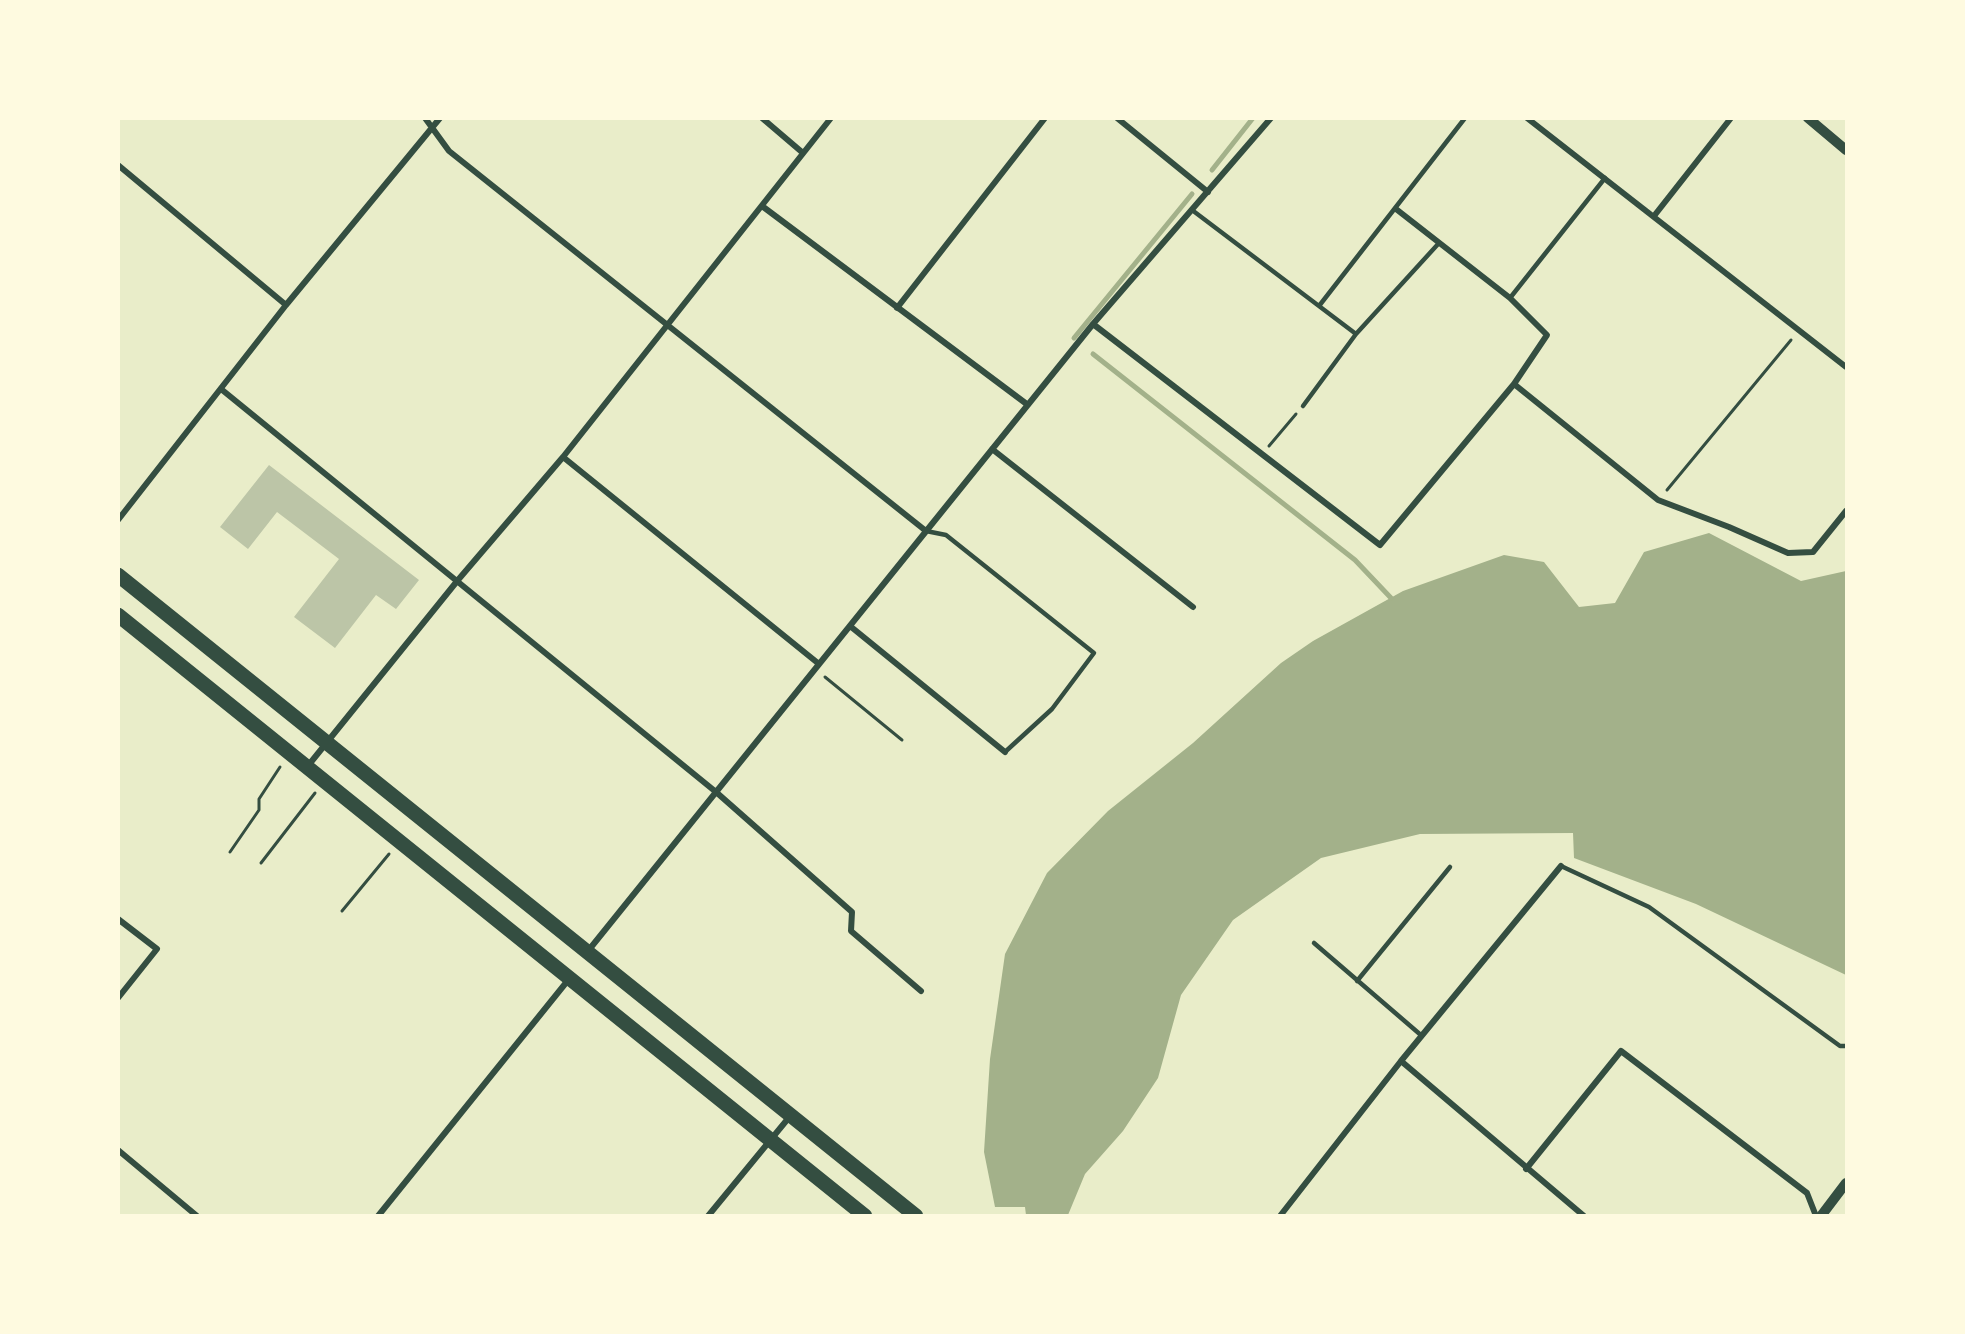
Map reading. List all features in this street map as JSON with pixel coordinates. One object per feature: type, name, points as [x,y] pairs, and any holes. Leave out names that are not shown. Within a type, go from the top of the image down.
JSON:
[{"type":"main road","points":[[118,575],[916,1215]]},
{"type":"main road","points":[[118,615],[865,1215]]},
{"type":"street","points":[[425,118],[449,151],[926,531]]},
{"type":"street","points":[[118,520],[286,304],[440,118]]},
{"type":"street","points":[[762,118],[803,153]]},
{"type":"street","points":[[308,767],[458,580],[563,457],[665,325],[831,118]]},
{"type":"street","points":[[897,308],[1045,118]]},
{"type":"street","points":[[1117,118],[1208,192]]},
{"type":"street","points":[[588,951],[1093,324],[1271,118]]},
{"type":"street","points":[[1527,118],[1846,367]]},
{"type":"street","points":[[1654,216],[1731,118]]},
{"type":"street","points":[[1808,118],[1846,150]]},
{"type":"street","points":[[118,165],[286,304]]},
{"type":"street","points":[[762,206],[1029,405]]},
{"type":"street","points":[[1093,324],[1380,545],[1514,384],[1547,335],[1510,298],[1396,209]]},
{"type":"street","points":[[1514,384],[1658,500],[1730,527],[1788,553],[1813,552],[1846,511]]},
{"type":"street","points":[[220,389],[458,580],[716,792],[852,912],[851,930],[921,991]]},
{"type":"street","points":[[992,449],[1193,607]]},
{"type":"street","points":[[563,457],[819,664]]},
{"type":"street","points":[[850,626],[1005,752]]},
{"type":"street","points":[[1280,1215],[1401,1061],[1561,866]]},
{"type":"street","points":[[118,919],[157,949],[118,998]]},
{"type":"street","points":[[378,1215],[571,977]]},
{"type":"street","points":[[1526,1168],[1622,1051],[1807,1193],[1816,1215]]},
{"type":"street","points":[[1401,1061],[1584,1215]]},
{"type":"street","points":[[708,1215],[792,1115]]},
{"type":"street","points":[[118,1150],[197,1215]]},
{"type":"street","points":[[1821,1215],[1846,1183]]},
{"type":"lane","points":[[1319,306],[1465,118]]},
{"type":"lane","points":[[1510,298],[1605,178]]},
{"type":"lane","points":[[1192,210],[1356,334]]},
{"type":"lane","points":[[1303,406],[1356,334],[1439,243]]},
{"type":"lane","points":[[926,531],[946,535],[1094,652],[1052,709],[1005,752]]},
{"type":"lane","points":[[1561,866],[1649,907],[1839,1046],[1846,1046]]},
{"type":"lane","points":[[1357,981],[1450,867]]},
{"type":"lane","points":[[1314,943],[1422,1036]]},
{"type":"path","points":[[1658,500],[1800,330]]},
{"type":"path","points":[[1262,455],[1303,406]]},
{"type":"path","points":[[819,664],[826,680],[902,741]]},
{"type":"path","points":[[230,852],[259,810],[259,798],[290,753]]},
{"type":"path","points":[[261,863],[324,781]]},
{"type":"path","points":[[342,911],[399,842]]},
{"type":"shaded area","points":[[1709,533],[1801,581],[1846,571],[1846,975],[1696,904],[1574,858],[1573,833],[1420,834],[1321,858],[1233,920],[1181,995],[1158,1078],[1123,1131],[1085,1174],[1068,1215],[1026,1215],[1025,1207],[995,1207],[984,1152],[990,1059],[1005,954],[1047,873],[1108,811],[1193,743],[1281,663],[1313,641],[1403,591],[1504,555],[1544,562],[1579,607],[1615,603],[1644,552]]},
{"type":"building","points":[[269,465],[419,580],[396,609],[376,595],[335,648],[294,617],[339,559],[277,512],[248,549],[220,527]]},
{"type":"waterway","points":[[1212,170],[1253,118]]},
{"type":"waterway","points":[[1074,338],[1192,194]]},
{"type":"waterway","points":[[1093,354],[1355,560],[1391,598]]}]
